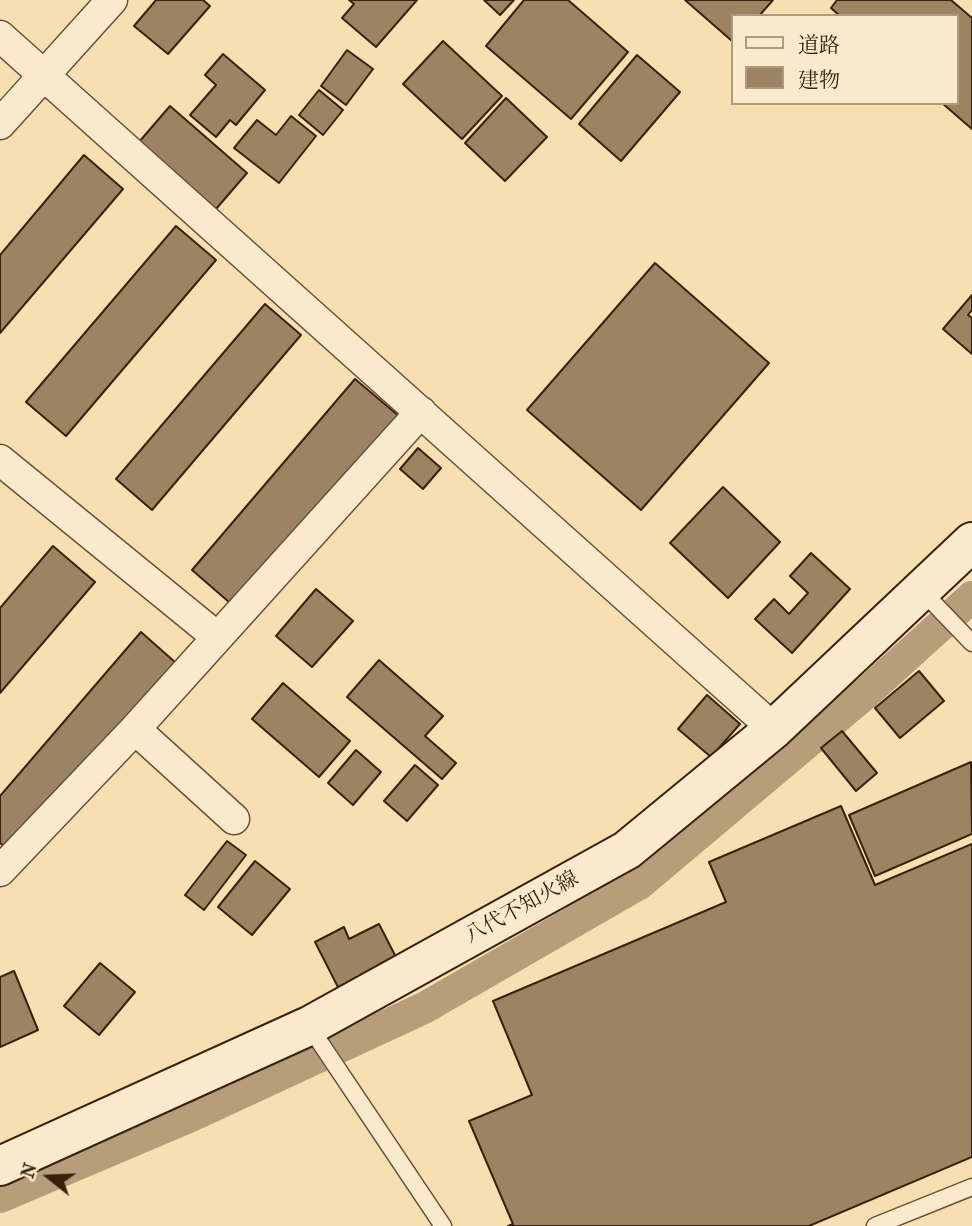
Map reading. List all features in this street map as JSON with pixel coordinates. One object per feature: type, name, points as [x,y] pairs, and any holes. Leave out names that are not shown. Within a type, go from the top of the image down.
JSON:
[{"type":"main road","name":"八代不知火線","points":[[0,1166],[315,1033],[627,850],[930,599],[972,542]]},
{"type":"street","points":[[0,124],[111,0]]},
{"type":"street","points":[[0,36],[774,729]]},
{"type":"street","points":[[3,861],[135,729],[421,412]]},
{"type":"street","points":[[0,460],[217,636]]},
{"type":"street","points":[[135,729],[234,819]]},
{"type":"lane","points":[[930,599],[972,643]]},
{"type":"lane","points":[[315,1033],[443,1226]]},
{"type":"lane","points":[[875,1226],[972,1187]]},
{"type":"building","points":[[156,0],[203,0],[210,6],[168,54],[134,26]]},
{"type":"building","points":[[349,0],[417,0],[376,47],[342,18],[354,4]]},
{"type":"building","points":[[484,0],[514,0],[500,15]]},
{"type":"building","points":[[524,0],[568,0],[628,52],[571,119],[486,46]]},
{"type":"building","points":[[685,0],[773,0],[761,14],[730,14],[730,39]]},
{"type":"building","points":[[837,0],[951,0],[972,18],[972,129],[944,105],[958,105],[958,14],[838,14],[831,8]]},
{"type":"building","points":[[443,41],[502,96],[462,139],[403,84]]},
{"type":"building","points":[[347,50],[373,69],[346,105],[321,86]]},
{"type":"building","points":[[223,54],[265,90],[236,125],[230,120],[216,137],[190,115],[216,85],[205,75]]},
{"type":"building","points":[[637,55],[680,92],[621,161],[579,124]]},
{"type":"building","points":[[319,90],[343,110],[323,135],[299,115]]},
{"type":"building","points":[[506,98],[547,137],[505,181],[465,143]]},
{"type":"building","points":[[170,106],[247,173],[216,209],[139,142]]},
{"type":"building","points":[[291,116],[316,136],[279,183],[234,148],[257,120],[276,135]]},
{"type":"building","points":[[84,155],[123,189],[0,333],[0,255]]},
{"type":"building","points":[[176,226],[216,260],[66,436],[26,402]]},
{"type":"building","points":[[655,263],[769,363],[641,510],[527,410]]},
{"type":"building","points":[[972,295],[972,310],[968,315],[972,318],[972,354],[943,329]]},
{"type":"building","points":[[265,304],[301,335],[152,510],[116,479]]},
{"type":"building","points":[[355,379],[400,417],[237,609],[192,570]]},
{"type":"building","points":[[418,448],[441,468],[423,489],[400,469]]},
{"type":"building","points":[[723,487],[780,542],[728,598],[670,543]]},
{"type":"building","points":[[53,546],[95,582],[0,693],[0,608]]},
{"type":"building","points":[[811,553],[850,589],[792,653],[755,619],[774,599],[789,614],[808,593],[790,576]]},
{"type":"building","points":[[316,589],[353,621],[312,667],[276,636]]},
{"type":"building","points":[[141,632],[176,663],[12,853],[0,843],[0,796]]},
{"type":"building","points":[[379,660],[443,716],[425,736],[456,763],[442,779],[347,697]]},
{"type":"building","points":[[919,671],[944,701],[900,738],[875,708]]},
{"type":"building","points":[[283,683],[350,741],[319,777],[252,719]]},
{"type":"building","points":[[707,695],[740,724],[711,757],[678,729]]},
{"type":"building","points":[[842,731],[877,773],[856,791],[821,748]]},
{"type":"building","points":[[356,750],[381,772],[353,805],[328,783]]},
{"type":"building","points":[[971,762],[972,834],[875,876],[849,815]]},
{"type":"building","points":[[415,765],[438,785],[407,821],[384,801]]},
{"type":"building","points":[[841,806],[875,885],[972,844],[972,1157],[809,1226],[508,1226],[513,1224],[469,1121],[532,1095],[493,1001],[726,902],[709,862]]},
{"type":"building","points":[[227,841],[246,855],[204,910],[185,895]]},
{"type":"building","points":[[255,861],[290,889],[252,935],[218,907]]},
{"type":"building","points":[[379,924],[399,963],[341,993],[315,942],[344,927],[349,939]]},
{"type":"building","points":[[100,963],[135,992],[99,1035],[64,1006]]},
{"type":"building","points":[[14,971],[38,1030],[0,1047],[0,977]]},
{"type":"waterway","points":[[0,1197],[191,1116],[424,1008],[639,884],[866,693],[972,597]]}]
